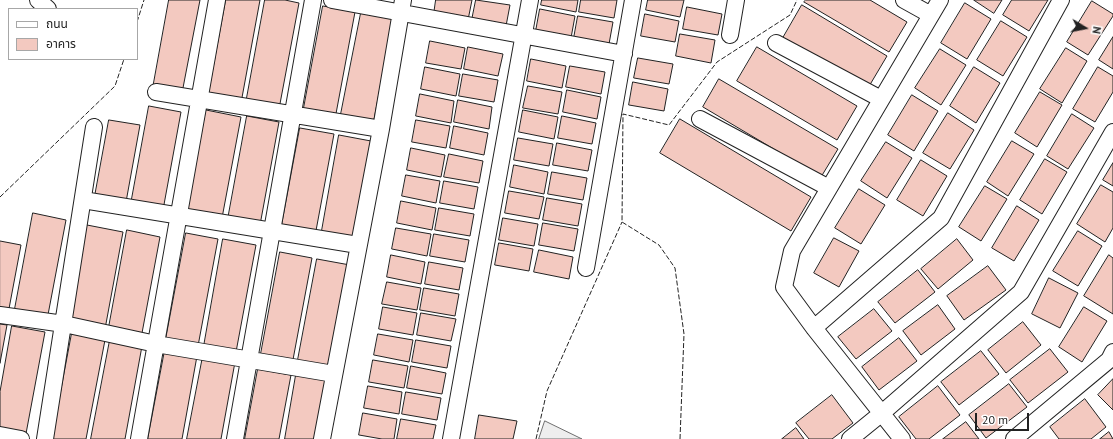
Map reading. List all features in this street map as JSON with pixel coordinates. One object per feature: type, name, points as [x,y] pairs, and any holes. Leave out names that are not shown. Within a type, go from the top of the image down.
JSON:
[{"type":"street","points":[[38,0],[47,8]]},
{"type":"street","points":[[139,439],[217,0]]},
{"type":"street","points":[[235,439],[313,0]]},
{"type":"street","points":[[332,0],[402,6],[524,36],[624,54]]},
{"type":"street","points":[[450,439],[530,0]]},
{"type":"street","points":[[586,268],[633,0]]},
{"type":"street","points":[[730,35],[736,0]]},
{"type":"street","points":[[904,0],[931,15]]},
{"type":"street","points":[[902,439],[784,288],[792,251],[940,0]]},
{"type":"street","points":[[814,328],[941,218],[1061,0]]},
{"type":"street","points":[[322,439],[381,129],[402,6]]},
{"type":"street","points":[[776,43],[881,99]]},
{"type":"street","points":[[156,92],[381,129]]},
{"type":"street","points":[[700,119],[829,188]]},
{"type":"street","points":[[45,439],[94,127]]},
{"type":"street","points":[[850,439],[1021,292],[1113,132]]},
{"type":"street","points":[[82,200],[358,245]]},
{"type":"street","points":[[0,315],[64,324],[156,344],[334,374]]},
{"type":"street","points":[[1014,439],[1109,360],[1113,352]]},
{"type":"street","points":[[0,435],[21,439]]},
{"type":"shaded area","points":[[545,421],[582,439],[539,439]]},
{"type":"building","points":[[169,0],[200,0],[182,93],[153,88]]},
{"type":"building","points":[[226,0],[260,0],[241,103],[208,97]]},
{"type":"building","points":[[265,0],[285,0],[299,3],[279,109],[246,103]]},
{"type":"building","points":[[436,0],[472,0],[468,20],[434,14]]},
{"type":"building","points":[[476,0],[510,5],[506,26],[472,20]]},
{"type":"building","points":[[542,0],[578,0],[576,12],[541,5]]},
{"type":"building","points":[[581,0],[617,0],[614,18],[579,12]]},
{"type":"building","points":[[648,0],[684,0],[680,17],[646,10]]},
{"type":"building","points":[[806,0],[870,0],[907,22],[889,52],[804,2]]},
{"type":"building","points":[[974,0],[1002,0],[994,13]]},
{"type":"building","points":[[1012,0],[1048,0],[1029,31],[1003,15]]},
{"type":"building","points":[[1092,1],[1113,14],[1113,16],[1088,55],[1067,42]]},
{"type":"building","points":[[965,3],[991,19],[967,59],[941,43]]},
{"type":"building","points":[[802,5],[887,56],[868,88],[783,38]]},
{"type":"building","points":[[323,6],[355,12],[335,119],[303,113]]},
{"type":"building","points":[[687,7],[722,14],[718,35],[683,29]]},
{"type":"building","points":[[540,9],[575,16],[571,38],[536,31]]},
{"type":"building","points":[[361,13],[393,19],[373,125],[340,119]]},
{"type":"building","points":[[645,14],[679,21],[675,42],[641,36]]},
{"type":"building","points":[[578,16],[613,22],[609,44],[574,38]]},
{"type":"building","points":[[1001,21],[1027,37],[1003,76],[977,60]]},
{"type":"building","points":[[680,34],[715,40],[711,63],[676,56]]},
{"type":"building","points":[[1113,37],[1113,69],[1099,60]]},
{"type":"building","points":[[430,41],[465,48],[461,69],[426,63]]},
{"type":"building","points":[[468,47],[503,54],[498,76],[464,69]]},
{"type":"building","points":[[757,47],[857,106],[837,140],[737,81]]},
{"type":"building","points":[[1066,48],[1087,61],[1062,103],[1040,89]]},
{"type":"building","points":[[940,49],[966,65],[941,105],[915,88]]},
{"type":"building","points":[[638,58],[673,64],[669,84],[634,78]]},
{"type":"building","points":[[531,59],[566,66],[562,88],[527,81]]},
{"type":"building","points":[[570,66],[605,72],[601,94],[566,87]]},
{"type":"building","points":[[425,67],[460,74],[456,96],[421,89]]},
{"type":"building","points":[[974,67],[1000,83],[976,123],[950,106]]},
{"type":"building","points":[[1098,67],[1113,76],[1113,92],[1095,122],[1073,109]]},
{"type":"building","points":[[463,74],[498,80],[494,102],[459,96]]},
{"type":"building","points":[[719,79],[838,149],[821,177],[703,107]]},
{"type":"building","points":[[633,82],[668,89],[664,111],[629,105]]},
{"type":"building","points":[[528,86],[562,92],[558,114],[523,108]]},
{"type":"building","points":[[567,90],[601,97],[597,119],[563,112]]},
{"type":"building","points":[[1040,92],[1062,105],[1037,147],[1015,133]]},
{"type":"building","points":[[420,94],[454,101],[451,123],[416,116]]},
{"type":"building","points":[[912,95],[938,111],[914,151],[888,135]]},
{"type":"building","points":[[458,100],[492,107],[489,129],[454,122]]},
{"type":"building","points":[[149,106],[181,112],[163,210],[131,204]]},
{"type":"building","points":[[206,110],[241,117],[222,218],[187,212]]},
{"type":"building","points":[[523,110],[558,117],[554,139],[519,132]]},
{"type":"building","points":[[948,113],[974,130],[950,169],[923,153]]},
{"type":"building","points":[[1072,114],[1094,128],[1068,169],[1047,156]]},
{"type":"building","points":[[247,116],[279,122],[260,225],[228,219]]},
{"type":"building","points":[[562,116],[596,123],[592,144],[558,138]]},
{"type":"building","points":[[680,119],[811,197],[791,231],[660,153]]},
{"type":"building","points":[[109,120],[140,125],[126,202],[95,196]]},
{"type":"building","points":[[416,120],[450,126],[446,148],[412,142]]},
{"type":"building","points":[[454,126],[488,133],[484,155],[450,148]]},
{"type":"building","points":[[300,128],[334,134],[315,236],[281,230]]},
{"type":"building","points":[[339,135],[371,141],[353,242],[321,236]]},
{"type":"building","points":[[518,138],[553,144],[549,166],[514,160]]},
{"type":"building","points":[[1012,141],[1034,154],[1008,196],[987,182]]},
{"type":"building","points":[[886,142],[912,158],[887,198],[861,181]]},
{"type":"building","points":[[557,143],[592,150],[588,171],[553,165]]},
{"type":"building","points":[[411,148],[445,155],[441,177],[407,170]]},
{"type":"building","points":[[449,154],[483,161],[479,183],[444,177]]},
{"type":"building","points":[[1045,159],[1067,172],[1042,214],[1020,200]]},
{"type":"building","points":[[921,160],[947,176],[923,216],[897,200]]},
{"type":"building","points":[[1113,163],[1113,186],[1103,180]]},
{"type":"building","points":[[514,165],[548,172],[544,194],[510,187]]},
{"type":"building","points":[[552,172],[587,178],[583,200],[548,194]]},
{"type":"building","points":[[406,175],[440,181],[436,203],[402,196]]},
{"type":"building","points":[[444,181],[478,187],[474,209],[440,203]]},
{"type":"building","points":[[1101,185],[1113,192],[1113,228],[1105,242],[1077,224]]},
{"type":"building","points":[[985,186],[1007,199],[981,241],[959,227]]},
{"type":"building","points":[[859,189],[885,205],[861,244],[835,228]]},
{"type":"building","points":[[509,191],[544,197],[539,219],[505,213]]},
{"type":"building","points":[[547,198],[582,204],[578,226],[543,220]]},
{"type":"building","points":[[401,201],[436,208],[432,230],[397,223]]},
{"type":"building","points":[[1017,206],[1039,220],[1014,261],[992,248]]},
{"type":"building","points":[[439,208],[474,214],[470,236],[435,230]]},
{"type":"building","points":[[33,213],[66,220],[47,320],[14,314]]},
{"type":"building","points":[[503,218],[538,224],[534,246],[499,240]]},
{"type":"building","points":[[543,223],[578,229],[574,251],[539,245]]},
{"type":"building","points":[[87,225],[123,232],[105,329],[69,322]]},
{"type":"building","points":[[396,228],[431,234],[427,256],[392,249]]},
{"type":"building","points":[[127,230],[160,237],[142,333],[109,327]]},
{"type":"building","points":[[1078,231],[1102,246],[1078,286],[1053,271]]},
{"type":"building","points":[[186,233],[218,239],[198,346],[166,339]]},
{"type":"building","points":[[434,234],[469,240],[465,262],[430,256]]},
{"type":"building","points":[[834,238],[859,251],[839,287],[814,273]]},
{"type":"building","points":[[223,239],[256,245],[236,352],[204,346]]},
{"type":"building","points":[[957,239],[973,260],[938,289],[921,269]]},
{"type":"building","points":[[0,241],[21,245],[8,314],[0,312]]},
{"type":"building","points":[[499,243],[533,249],[529,271],[495,265]]},
{"type":"building","points":[[539,250],[573,257],[569,279],[534,272]]},
{"type":"building","points":[[280,252],[312,258],[292,365],[260,359]]},
{"type":"building","points":[[391,255],[425,262],[421,284],[387,277]]},
{"type":"building","points":[[1109,255],[1113,258],[1113,314],[1084,296]]},
{"type":"building","points":[[317,259],[350,265],[330,371],[297,365]]},
{"type":"building","points":[[429,262],[463,268],[459,290],[425,284]]},
{"type":"building","points":[[988,266],[1006,290],[964,320],[947,296]]},
{"type":"building","points":[[918,270],[935,292],[895,323],[878,302]]},
{"type":"building","points":[[1049,278],[1078,293],[1060,328],[1032,314]]},
{"type":"building","points":[[387,282],[421,288],[417,310],[382,304]]},
{"type":"building","points":[[424,288],[459,294],[455,316],[420,310]]},
{"type":"building","points":[[938,305],[955,329],[921,355],[903,331]]},
{"type":"building","points":[[383,307],[417,313],[413,335],[379,329]]},
{"type":"building","points":[[1084,307],[1107,321],[1082,362],[1059,347]]},
{"type":"building","points":[[874,309],[892,331],[856,359],[838,337]]},
{"type":"building","points":[[421,313],[456,319],[451,341],[417,335]]},
{"type":"building","points":[[1023,322],[1041,345],[1006,373],[988,350]]},
{"type":"building","points":[[0,324],[7,325],[0,363]]},
{"type":"building","points":[[12,326],[45,332],[25,439],[0,434],[0,392]]},
{"type":"building","points":[[72,333],[105,340],[86,439],[52,439]]},
{"type":"building","points":[[378,334],[413,340],[409,362],[374,355]]},
{"type":"building","points":[[899,338],[917,361],[879,390],[862,367]]},
{"type":"building","points":[[110,340],[142,346],[125,439],[91,439]]},
{"type":"building","points":[[416,340],[451,346],[447,368],[412,362]]},
{"type":"building","points":[[1050,349],[1068,372],[1028,403],[1010,380]]},
{"type":"building","points":[[165,350],[197,356],[182,439],[148,439]]},
{"type":"building","points":[[981,351],[999,374],[959,405],[941,382]]},
{"type":"building","points":[[203,356],[235,362],[221,439],[187,439]]},
{"type":"building","points":[[373,360],[408,366],[404,388],[369,382]]},
{"type":"building","points":[[411,366],[446,373],[442,394],[407,388]]},
{"type":"building","points":[[258,369],[291,375],[279,439],[245,439]]},
{"type":"building","points":[[296,375],[329,381],[318,439],[285,439]]},
{"type":"building","points":[[1113,379],[1113,410],[1098,395]]},
{"type":"building","points":[[1009,384],[1027,407],[986,438],[969,415]]},
{"type":"building","points":[[368,386],[402,392],[399,414],[364,408]]},
{"type":"building","points":[[938,386],[960,415],[929,439],[916,439],[899,417]]},
{"type":"building","points":[[406,392],[441,398],[437,420],[402,414]]},
{"type":"building","points":[[832,395],[853,423],[832,439],[809,439],[796,423]]},
{"type":"building","points":[[1085,399],[1106,427],[1091,439],[1059,439],[1050,427]]},
{"type":"building","points":[[363,413],[397,419],[394,439],[382,439],[359,435]]},
{"type":"building","points":[[479,415],[517,421],[513,439],[475,439]]},
{"type":"building","points":[[401,419],[436,425],[433,439],[397,439]]},
{"type":"building","points":[[966,422],[979,439],[943,439]]},
{"type":"building","points":[[796,428],[804,439],[782,439]]},
{"type":"building","points":[[1109,432],[1113,439],[1100,439]]},
{"type":"fence","points":[[138,19],[144,0]]},
{"type":"fence","points":[[680,439],[684,334],[675,268],[659,245],[622,222],[623,114],[669,125],[717,62],[790,15],[797,0]]},
{"type":"fence","points":[[0,197],[115,86],[124,60]]},
{"type":"fence","points":[[536,439],[547,391],[622,222]]}]
